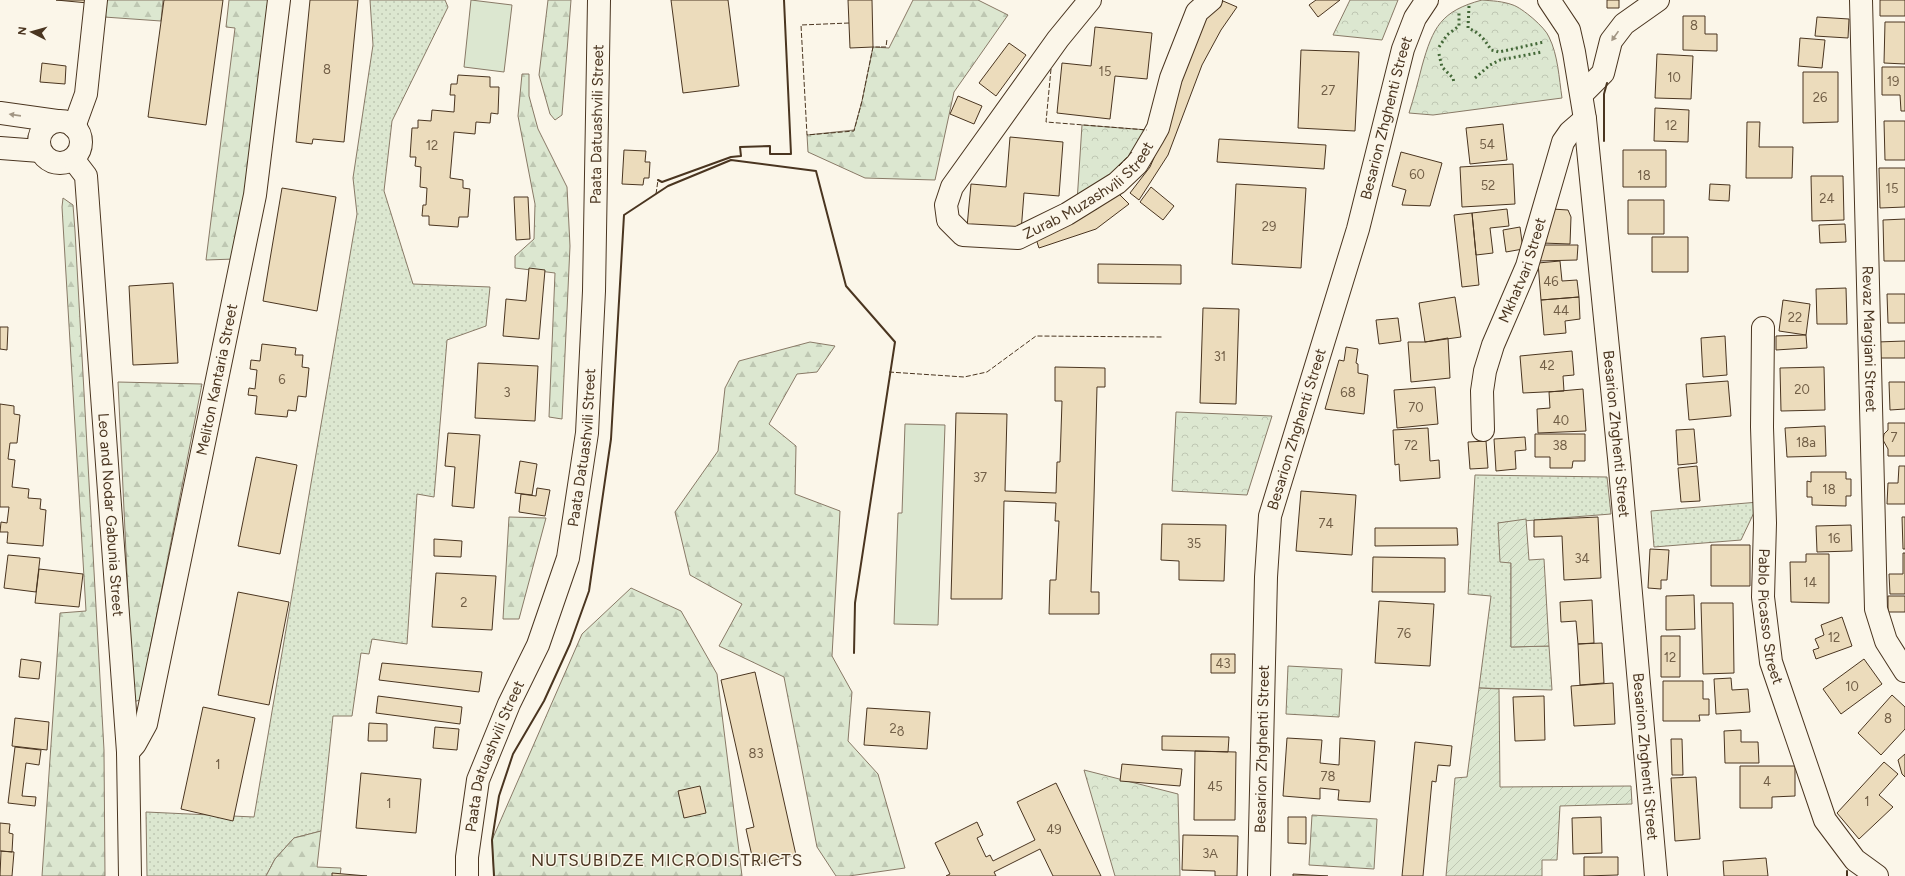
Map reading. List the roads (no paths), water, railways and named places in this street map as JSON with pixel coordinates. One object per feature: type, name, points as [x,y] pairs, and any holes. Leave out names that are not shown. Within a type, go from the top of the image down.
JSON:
[{"type":"street","points":[[66,124],[86,94],[96,0]]},
{"type":"street","name":"Meliton Kantaria Street","points":[[128,752],[135,744],[146,724],[255,195],[279,0]]},
{"type":"street","name":"Paata Datuashvili Street","points":[[467,876],[467,857],[478,780],[506,710],[538,645],[568,558],[587,433],[594,291],[599,0]]},
{"type":"street","name":"Zurab Muzashvili Street","points":[[1090,0],[1058,39],[952,187],[946,205],[948,220],[964,235],[1018,238],[1056,220],[1117,183],[1137,164],[1158,128],[1171,78],[1197,12],[1211,0]]},
{"type":"street","name":"Besarion Zhghenti Street","points":[[1259,876],[1266,578],[1270,516],[1358,229],[1403,49],[1415,18],[1427,0]]},
{"type":"street","name":"Besarion Zhghenti Street","points":[[1549,0],[1569,30],[1582,94],[1619,458],[1656,876]]},
{"type":"street","name":"Revaz Margiani Street","points":[[1861,0],[1876,609],[1886,641],[1905,671]]},
{"type":"street","points":[[1582,94],[1603,73],[1611,41],[1624,24],[1650,5]]},
{"type":"street","points":[[0,113],[66,124],[80,137],[80,149],[73,159],[65,163],[56,163],[50,161],[40,151],[39,145],[42,131],[46,126],[66,124]]},
{"type":"street","name":"Mkhatvari Street","points":[[1483,430],[1482,391],[1485,371],[1493,345],[1527,266],[1563,142],[1570,132],[1585,119]]},
{"type":"street","points":[[0,148],[40,151]]},
{"type":"street","name":"Leo and Nodar Gabunia Street","points":[[73,159],[86,176],[128,752],[130,876]]},
{"type":"street","name":"Pablo Picasso Street","points":[[1763,328],[1763,596],[1771,662],[1825,820],[1855,860],[1877,876]]},
{"type":"district","name":"NUTSUBIDZE MICRODISTRICTS","points":[[667,860]]}]
